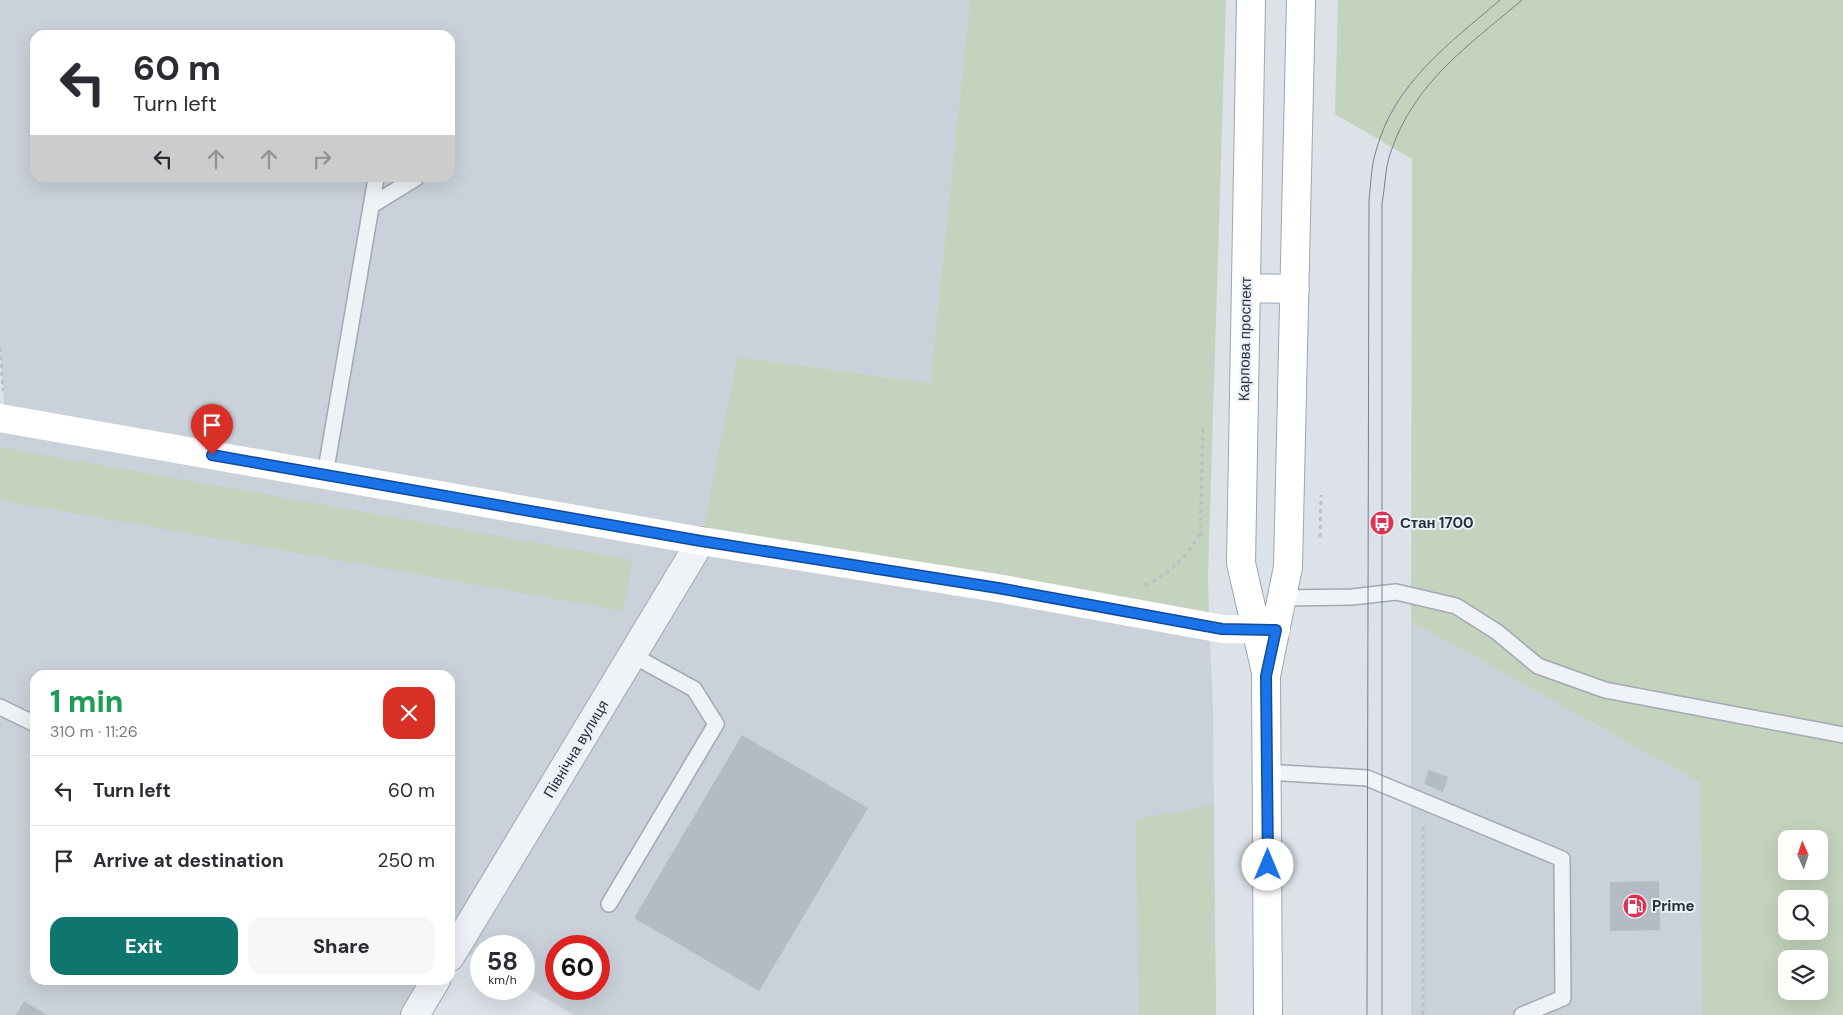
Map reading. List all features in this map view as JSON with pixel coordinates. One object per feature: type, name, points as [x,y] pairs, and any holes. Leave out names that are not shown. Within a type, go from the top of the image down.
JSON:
[{"type":"main road","name":"Карпова проспект","points":[[1251,0],[1241,563],[1266,630],[1268,1015]]},
{"type":"main road","name":"Карпова проспект","points":[[1266,630],[1282,598],[1288,567],[1301,0]]},
{"type":"main road","points":[[1246,288],[1295,289]]},
{"type":"main road","points":[[2,418],[701,541],[998,588],[1222,629],[1266,630]]},
{"type":"street","name":"Північна вулиця","points":[[455,949],[701,541]]},
{"type":"street","points":[[415,1015],[433,985]]},
{"type":"lane","points":[[325,475],[375,182]]},
{"type":"lane","points":[[372,205],[409,182]]},
{"type":"lane","points":[[1282,598],[1352,597],[1396,592],[1456,606],[1497,632],[1538,666],[1604,690],[1843,735]]},
{"type":"lane","points":[[610,904],[716,724],[694,689],[632,655]]},
{"type":"lane","points":[[0,707],[30,722]]},
{"type":"lane","points":[[1267,772],[1367,778],[1562,859],[1563,998],[1522,1015]]},
{"type":"path","points":[[0,348],[2,418]]},
{"type":"path","points":[[1203,428],[1200,534],[1206,534]]},
{"type":"path","points":[[1423,802],[1423,1015]]},
{"type":"shaded area","points":[[0,0],[970,0],[930,383],[738,357],[1209,623],[1213,707],[1216,1015],[574,1015],[548,1000],[610,1000],[610,935],[545,935],[545,998],[535,992],[535,935],[470,935],[470,955],[456,947],[455,949],[455,670],[30,670],[30,985],[433,985],[415,1015],[0,1015],[0,418],[5,418],[0,348]]},
{"type":"shaded area","points":[[1411,621],[1700,783],[1702,1015],[1411,1015]]},
{"type":"green space","points":[[970,0],[1226,0],[1208,574],[1209,623],[701,541],[738,357],[930,383]]},
{"type":"green space","points":[[1338,0],[1843,0],[1843,1015],[1702,1015],[1700,783],[1411,621],[1412,159],[1335,114]]},
{"type":"green space","points":[[0,447],[633,560],[623,611],[0,500]]},
{"type":"green space","points":[[1213,805],[1216,1015],[1139,1015],[1136,819]]},
{"type":"building","points":[[742,735],[868,808],[759,991],[634,918]]},
{"type":"building","points":[[1429,770],[1448,777],[1443,792],[1424,784]]},
{"type":"building","points":[[1659,881],[1660,930],[1610,931],[1610,882]]},
{"type":"building","points":[[24,1001],[47,1015],[16,1015]]},
{"type":"tram line","points":[[1367,1015],[1369,200],[1372,169],[1384,127],[1410,85],[1443,49],[1500,0]]},
{"type":"tram line","points":[[1382,1015],[1382,203],[1386,172],[1388,160],[1400,129],[1413,106],[1428,86],[1462,50],[1522,0]]},
{"type":"place","name":"Стан 1700","points":[[1382,523]]},
{"type":"place","name":"Prime","points":[[1635,906]]},
{"type":"route","points":[[212,455],[701,541],[998,588],[1222,629],[1276,630],[1266,676],[1268,865]]}]
